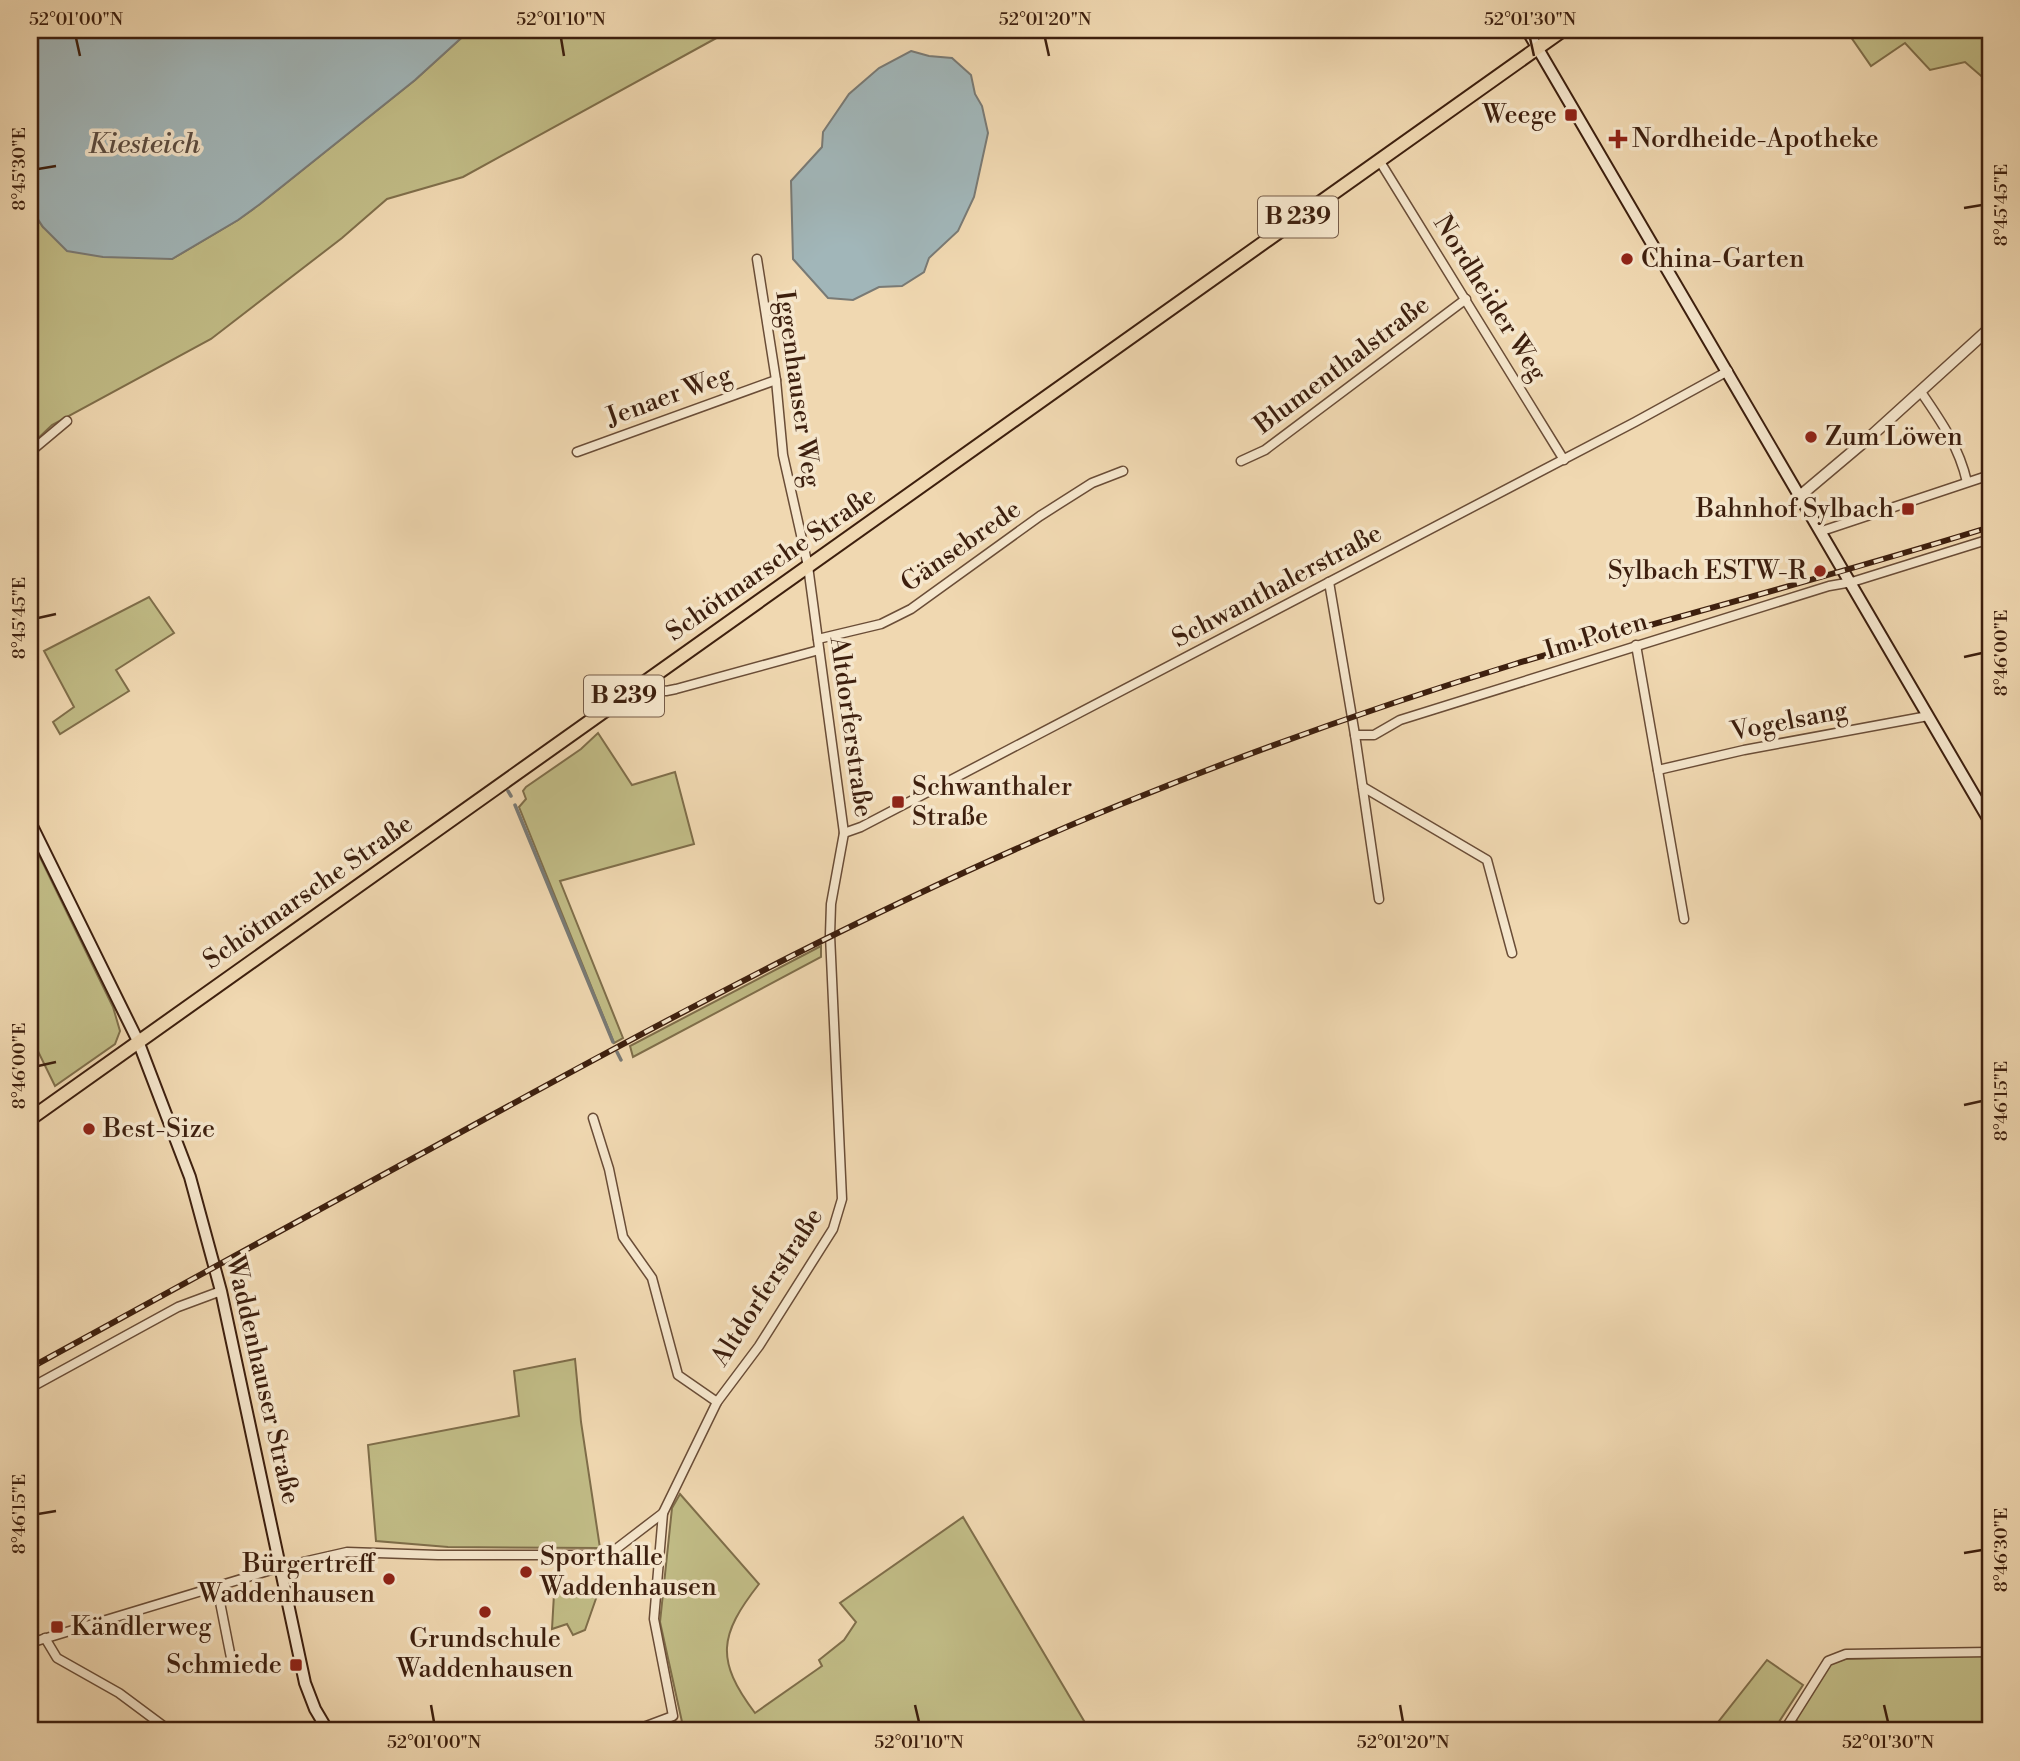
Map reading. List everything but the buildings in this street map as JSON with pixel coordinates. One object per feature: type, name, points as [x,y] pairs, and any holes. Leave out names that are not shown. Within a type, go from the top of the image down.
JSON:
[{"type":"main road","points":[[1527,30],[1990,821]]},
{"type":"main road","name":"B 239","points":[[1538,47],[1563,30]]},
{"type":"main road","name":"Schötmarsche Straße","points":[[30,1119],[1538,47]]},
{"type":"main road","name":"Waddenhauser Straße","points":[[30,822],[138,1041],[190,1177],[221,1291],[305,1683],[315,1709],[328,1731]]},
{"type":"street","name":"Nordheider Weg","points":[[1379,160],[1564,460]]},
{"type":"street","name":"Iggenhauser Weg","points":[[757,259],[776,380],[783,455],[808,566]]},
{"type":"street","name":"Blumenthalstraße","points":[[1241,461],[1265,450],[1466,299]]},
{"type":"street","points":[[1801,495],[1921,392],[1990,328]]},
{"type":"street","name":"Schwanthalerstraße","points":[[844,832],[861,827],[1564,460],[1728,371]]},
{"type":"street","name":"Jenaer Weg","points":[[577,452],[776,380]]},
{"type":"street","points":[[1921,392],[1953,441],[1964,466],[1967,482]]},
{"type":"street","points":[[30,452],[67,421]]},
{"type":"street","name":"Gänsebrede","points":[[818,639],[881,624],[911,609],[1040,516],[1092,483],[1122,471]]},
{"type":"street","points":[[1822,531],[1990,475]]},
{"type":"street","name":"Im Poten","points":[[1355,735],[1374,736],[1400,720],[1636,645],[1990,539]]},
{"type":"street","name":"Altdorferstraße","points":[[30,1643],[281,1567],[347,1552],[596,1555],[616,1549],[663,1513],[717,1402],[759,1346],[840,1214],[842,1199],[830,935],[831,904],[844,832],[808,566]]},
{"type":"street","points":[[1329,582],[1379,899]]},
{"type":"street","points":[[1636,645],[1684,919]]},
{"type":"street","points":[[654,688],[666,691],[676,689],[819,650]]},
{"type":"street","name":"Vogelsang","points":[[1658,770],[1744,750],[1928,716]]},
{"type":"street","points":[[1363,787],[1487,860],[1512,953]]},
{"type":"street","points":[[593,1118],[609,1169],[623,1237],[652,1278],[678,1375],[717,1402]]},
{"type":"street","points":[[30,1388],[178,1307],[221,1291]]},
{"type":"street","points":[[633,1731],[673,1716],[654,1619],[663,1513]]},
{"type":"street","points":[[217,1587],[232,1662]]},
{"type":"street","points":[[45,1638],[57,1658],[119,1693],[167,1731]]},
{"type":"street","points":[[1784,1731],[1828,1661],[1846,1654],[1990,1653]]},
{"type":"shaded area","points":[[470,30],[731,30],[463,177],[387,199],[342,238],[211,339],[52,425],[30,446],[30,207],[43,227],[172,259],[260,204],[415,80]]},
{"type":"shaded area","points":[[1846,30],[1990,30],[1990,79],[1987,81],[1965,62],[1930,70],[1905,43],[1871,66]]},
{"type":"shaded area","points":[[149,597],[174,633],[116,670],[129,691],[60,734],[53,722],[74,707],[44,651]]},
{"type":"shaded area","points":[[598,733],[632,785],[675,772],[694,844],[560,881],[623,1038],[614,1043],[519,807],[526,799],[523,791],[526,787],[581,749]]},
{"type":"shaded area","points":[[36,849],[113,1007],[120,1031],[115,1044],[55,1086],[30,1035],[30,852]]},
{"type":"shaded area","points":[[821,946],[821,957],[633,1057],[630,1046]]},
{"type":"shaded area","points":[[575,1359],[581,1422],[600,1548],[448,1547],[376,1541],[368,1445],[519,1416],[514,1371]]},
{"type":"shaded area","points":[[680,1494],[759,1584],[736,1618],[727,1648],[733,1678],[755,1713],[822,1666],[819,1660],[844,1640],[856,1622],[840,1603],[963,1517],[1090,1731],[684,1731],[660,1622],[672,1508]]},
{"type":"shaded area","points":[[599,1590],[585,1630],[573,1635],[567,1624],[552,1629],[554,1594]]},
{"type":"shaded area","points":[[1990,1655],[1990,1731],[1807,1731],[1795,1719],[1830,1664],[1845,1659]]},
{"type":"shaded area","points":[[1767,1660],[1803,1685],[1773,1731],[1729,1731],[1719,1721]]},
{"type":"water","name":"Kiesteich","points":[[30,30],[470,30],[415,80],[260,204],[172,259],[103,257],[67,251],[43,227],[30,207]]},
{"type":"water","points":[[911,51],[952,58],[971,75],[988,133],[974,197],[958,231],[929,258],[924,272],[902,286],[879,287],[853,300],[828,298],[793,259],[791,181],[822,147],[823,132],[849,94],[879,68]]},
{"type":"waterway","points":[[508,791],[511,796]]},
{"type":"waterway","points":[[515,805],[613,1042]]},
{"type":"waterway","points":[[617,1052],[621,1060]]},
{"type":"railway","points":[[30,1368],[718,994],[876,914],[1037,840],[1217,766],[1415,696],[1515,664],[1990,527]]},
{"type":"place","name":"Weege","points":[[1571,115]]},
{"type":"place","name":"Nordheide-Apotheke","points":[[1618,139]]},
{"type":"place","name":"China-Garten","points":[[1627,259]]},
{"type":"place","name":"Zum Löwen","points":[[1811,437]]},
{"type":"place","name":"Bahnhof Sylbach","points":[[1908,509]]},
{"type":"place","name":"Sylbach ESTW-R","points":[[1820,571]]},
{"type":"place","name":"Schwanthaler Straße","points":[[898,802]]},
{"type":"place","name":"Best-Size","points":[[89,1129]]},
{"type":"place","name":"Sporthalle Waddenhausen","points":[[526,1572]]},
{"type":"place","name":"Bürgertreff Waddenhausen","points":[[389,1579]]},
{"type":"place","name":"Grundschule Waddenhausen","points":[[485,1612]]},
{"type":"place","name":"Kändlerweg","points":[[57,1627]]},
{"type":"place","name":"Schmiede","points":[[296,1665]]}]
